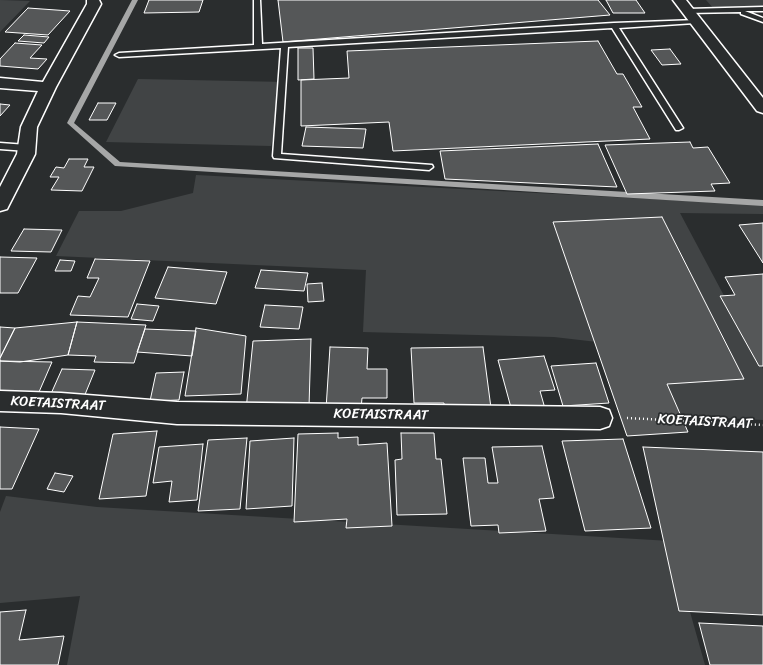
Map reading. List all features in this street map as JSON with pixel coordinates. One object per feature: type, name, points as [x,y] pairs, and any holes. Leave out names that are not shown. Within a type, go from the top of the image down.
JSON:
[{"type":"street","points":[[0,205],[26,154],[29,127],[48,87],[94,4],[92,0]]},
{"type":"street","points":[[690,11],[763,108]]},
{"type":"street","points":[[0,83],[48,87]]},
{"type":"street","name":"KOETAISTRAAT","points":[[0,401],[61,402],[177,413],[600,418]]},
{"type":"lane","points":[[257,0],[258,46]]},
{"type":"lane","points":[[734,10],[763,20]]},
{"type":"lane","points":[[119,55],[614,26],[690,11],[763,10]]},
{"type":"lane","points":[[614,26],[679,128]]},
{"type":"lane","points":[[285,45],[277,156],[429,167]]},
{"type":"lane","points":[[0,146],[27,148]]},
{"type":"path","name":"KOETAISTRAAT","points":[[600,418],[632,418],[763,425]]},
{"type":"shaded area","points":[[0,0],[30,1],[0,32]]},
{"type":"shaded area","points":[[706,0],[763,0],[763,6],[714,9]]},
{"type":"shaded area","points":[[138,79],[286,82],[271,146],[106,142]]},
{"type":"shaded area","points":[[196,175],[763,205],[763,214],[680,213],[763,369],[763,420],[631,413],[606,343],[554,337],[363,332],[366,270],[56,256],[79,211],[121,211],[193,193]]},
{"type":"shaded area","points":[[6,496],[97,507],[670,541],[705,665],[67,665],[80,596],[0,603],[0,512]]},
{"type":"building","points":[[149,0],[203,0],[199,12],[144,13]]},
{"type":"building","points":[[278,0],[598,0],[610,15],[283,42]]},
{"type":"building","points":[[606,0],[636,0],[645,13],[613,13]]},
{"type":"building","points":[[28,8],[70,11],[48,35],[5,32]]},
{"type":"building","points":[[24,35],[49,37],[44,43],[18,41]]},
{"type":"building","points":[[598,41],[617,74],[623,74],[642,107],[633,107],[650,139],[393,151],[389,122],[301,126],[301,80],[349,78],[347,51]]},
{"type":"building","points":[[15,43],[42,45],[30,58],[47,59],[38,69],[0,66],[0,59]]},
{"type":"building","points":[[298,48],[313,48],[314,79],[298,80]]},
{"type":"building","points":[[670,49],[681,64],[662,65],[651,50]]},
{"type":"building","points":[[98,103],[116,103],[107,120],[89,120]]},
{"type":"building","points":[[0,104],[10,105],[0,116]]},
{"type":"building","points":[[306,127],[366,129],[363,148],[302,146]]},
{"type":"building","points":[[690,142],[693,148],[708,147],[730,183],[711,184],[715,191],[627,194],[605,145]]},
{"type":"building","points":[[598,144],[617,187],[445,179],[440,151]]},
{"type":"building","points":[[69,159],[88,159],[84,167],[94,167],[82,191],[51,190],[59,177],[50,177],[56,167],[64,168]]},
{"type":"building","points":[[662,217],[744,379],[667,384],[688,432],[627,436],[553,222]]},
{"type":"building","points":[[763,223],[763,263],[739,225]]},
{"type":"building","points":[[24,229],[62,230],[51,252],[11,251]]},
{"type":"building","points":[[0,257],[37,258],[18,293],[0,293]]},
{"type":"building","points":[[95,259],[150,261],[128,317],[70,315],[78,296],[90,297],[99,278],[87,278]]},
{"type":"building","points":[[60,260],[75,261],[71,271],[55,271]]},
{"type":"building","points":[[168,267],[227,272],[216,304],[155,298]]},
{"type":"building","points":[[261,270],[308,273],[304,291],[255,288]]},
{"type":"building","points":[[763,274],[763,366],[759,366],[720,296],[735,295],[725,277]]},
{"type":"building","points":[[322,283],[324,301],[308,302],[307,284]]},
{"type":"building","points":[[137,304],[159,306],[153,321],[131,319]]},
{"type":"building","points":[[265,305],[303,307],[299,329],[260,327]]},
{"type":"building","points":[[77,322],[68,355],[20,362],[0,361],[0,358],[15,328]]},
{"type":"building","points":[[77,322],[146,325],[134,363],[94,362],[96,356],[68,355]]},
{"type":"building","points":[[0,327],[15,328],[0,358]]},
{"type":"building","points":[[196,328],[246,336],[241,394],[185,396]]},
{"type":"building","points":[[145,329],[196,331],[192,356],[137,352]]},
{"type":"building","points":[[311,339],[309,407],[246,410],[253,341]]},
{"type":"building","points":[[330,347],[368,348],[367,369],[387,369],[387,398],[362,398],[361,409],[326,409]]},
{"type":"building","points":[[483,347],[491,408],[444,408],[444,403],[414,403],[411,348]]},
{"type":"building","points":[[544,356],[555,390],[540,391],[546,412],[513,415],[498,360]]},
{"type":"building","points":[[0,361],[52,362],[39,392],[0,391]]},
{"type":"building","points":[[596,363],[609,403],[563,406],[551,366]]},
{"type":"building","points":[[62,369],[95,370],[84,397],[50,396]]},
{"type":"building","points":[[184,372],[179,400],[150,401],[156,373]]},
{"type":"building","points":[[0,427],[39,429],[12,489],[0,489]]},
{"type":"building","points":[[157,431],[146,496],[99,499],[113,434]]},
{"type":"building","points":[[338,433],[338,438],[358,437],[358,445],[387,443],[392,526],[346,528],[347,519],[294,522],[298,434]]},
{"type":"building","points":[[401,433],[434,433],[436,459],[441,459],[447,514],[397,515],[395,460],[402,459]]},
{"type":"building","points":[[247,438],[240,509],[198,511],[208,440]]},
{"type":"building","points":[[294,438],[292,506],[246,509],[250,441]]},
{"type":"building","points":[[623,439],[651,528],[585,531],[562,441]]},
{"type":"building","points":[[203,444],[197,500],[169,502],[172,481],[153,483],[159,447]]},
{"type":"building","points":[[542,446],[554,498],[539,499],[546,531],[499,533],[498,525],[471,526],[463,458],[485,458],[488,483],[498,483],[492,447]]},
{"type":"building","points":[[643,447],[763,452],[763,615],[679,611]]},
{"type":"building","points":[[55,473],[73,476],[64,492],[47,489]]},
{"type":"building","points":[[26,610],[19,640],[64,636],[58,665],[0,665],[0,612]]},
{"type":"building","points":[[699,623],[763,626],[763,665],[710,665]]},
{"type":"waterway","points":[[135,0],[70,123],[118,164],[763,203]]}]
